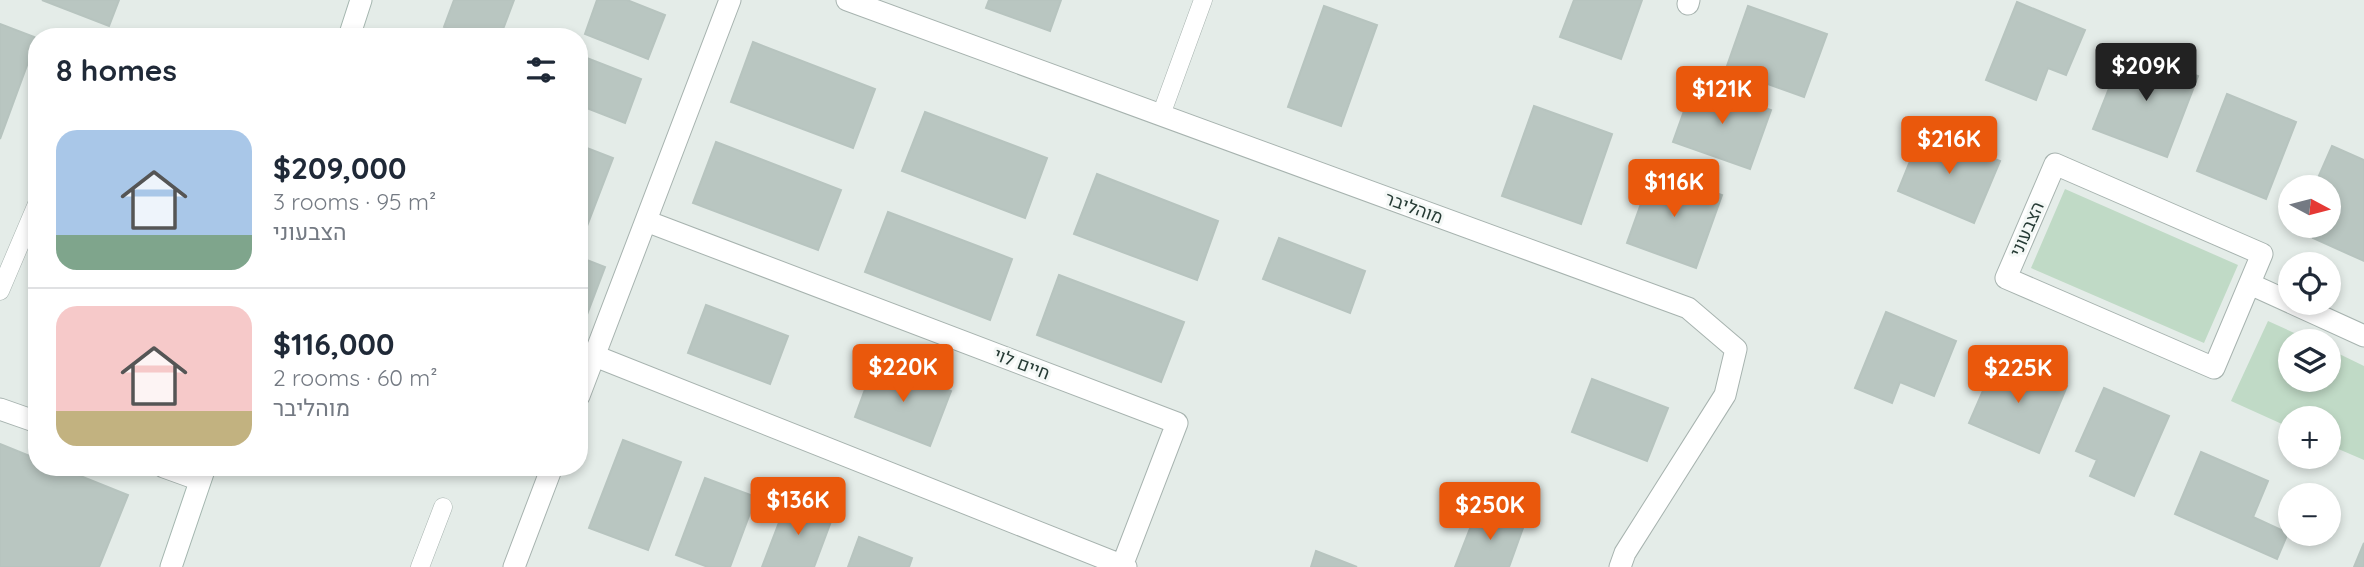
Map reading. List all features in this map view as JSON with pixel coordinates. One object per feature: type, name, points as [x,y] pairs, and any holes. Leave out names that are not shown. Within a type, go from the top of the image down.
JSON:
[{"type":"street","points":[[352,28],[361,0]]},
{"type":"street","points":[[588,374],[730,0]]},
{"type":"street","name":"מוהליבר","points":[[847,0],[1688,309],[1736,349],[1725,395],[1625,553],[1620,567]]},
{"type":"street","name":"הצבעוני","points":[[2055,164],[2262,254],[2250,284],[2214,368],[2006,278],[2055,164]]},
{"type":"street","name":"חיים לוי","points":[[595,356],[1124,566],[1177,423],[646,221]]},
{"type":"street","points":[[2250,284],[2364,337]]},
{"type":"street","points":[[0,409],[28,419]]},
{"type":"street","points":[[178,565],[202,476]]},
{"type":"street","points":[[514,567],[549,476]]},
{"type":"lane","points":[[1161,115],[1203,0]]},
{"type":"lane","points":[[0,291],[28,225]]},
{"type":"lane","points":[[420,567],[443,507]]},
{"type":"green space","points":[[2065,189],[2238,265],[2204,343],[2031,268]]},
{"type":"green space","points":[[2268,321],[2286,329],[2278,329],[2278,392],[2341,392],[2341,355],[2364,366],[2364,460],[2341,450],[2341,406],[2278,406],[2278,422],[2231,401]]},
{"type":"building","points":[[42,0],[119,0],[109,26]]},
{"type":"building","points":[[454,0],[514,0],[503,28],[444,27]]},
{"type":"building","points":[[597,0],[627,0],[665,15],[648,59],[588,35],[587,28]]},
{"type":"building","points":[[989,0],[1061,0],[1050,31],[986,8]]},
{"type":"building","points":[[1574,0],[1642,0],[1621,59],[1560,37]]},
{"type":"building","points":[[2017,2],[2085,30],[2066,75],[2048,68],[2036,100],[1986,80]]},
{"type":"building","points":[[1324,6],[1377,25],[1341,126],[1288,107]]},
{"type":"building","points":[[1748,6],[1827,34],[1804,97],[1726,69]]},
{"type":"building","points":[[0,24],[28,35],[28,63],[0,139]]},
{"type":"building","points":[[753,42],[875,89],[853,148],[731,102]]},
{"type":"building","points":[[2125,48],[2198,76],[2167,157],[2093,129]]},
{"type":"building","points":[[588,58],[641,79],[625,123],[588,109]]},
{"type":"building","points":[[1694,83],[1771,110],[1750,169],[1673,142]]},
{"type":"building","points":[[2227,94],[2296,122],[2266,199],[2197,171]]},
{"type":"building","points":[[1534,106],[1612,134],[1581,224],[1502,196]]},
{"type":"building","points":[[925,112],[1047,158],[1025,218],[902,171]]},
{"type":"building","points":[[1923,129],[2000,161],[1974,223],[1898,191]]},
{"type":"building","points":[[716,142],[841,190],[818,250],[693,203]]},
{"type":"building","points":[[2332,146],[2364,160],[2364,261],[2313,238],[2342,238],[2342,175],[2319,175]]},
{"type":"building","points":[[588,148],[613,158],[588,223]]},
{"type":"building","points":[[1653,170],[1722,195],[1696,268],[1627,243]]},
{"type":"building","points":[[1097,174],[1218,221],[1197,280],[1074,234]]},
{"type":"building","points":[[888,212],[1012,259],[990,320],[865,272]]},
{"type":"building","points":[[1279,238],[1365,271],[1350,313],[1263,279]]},
{"type":"building","points":[[588,260],[605,267],[588,312]]},
{"type":"building","points":[[1059,275],[1184,322],[1161,382],[1037,335]]},
{"type":"building","points":[[706,305],[788,336],[770,384],[688,353]]},
{"type":"building","points":[[1886,312],[1956,341],[1934,396],[1900,382],[1892,403],[1855,388]]},
{"type":"building","points":[[1998,356],[2067,386],[2039,453],[1969,423]]},
{"type":"building","points":[[875,362],[951,391],[930,446],[855,417]]},
{"type":"building","points":[[1592,379],[1668,408],[1647,461],[1572,432]]},
{"type":"building","points":[[2104,388],[2169,416],[2134,496],[2090,476],[2097,460],[2076,451]]},
{"type":"building","points":[[623,440],[681,462],[648,550],[589,528]]},
{"type":"building","points":[[0,444],[28,455],[28,476],[80,476],[128,495],[99,567],[0,567]]},
{"type":"building","points":[[2201,452],[2268,481],[2253,517],[2278,528],[2278,546],[2282,546],[2277,559],[2175,514]]},
{"type":"building","points":[[705,478],[756,497],[730,567],[708,567],[676,555]]},
{"type":"building","points":[[788,499],[833,516],[814,567],[762,567]]},
{"type":"building","points":[[1478,508],[1524,525],[1509,567],[1455,567]]},
{"type":"building","points":[[859,537],[912,558],[909,567],[848,567]]},
{"type":"building","points":[[2364,543],[2364,567],[2354,567]]},
{"type":"building","points":[[1316,551],[1357,567],[1311,567]]}]
